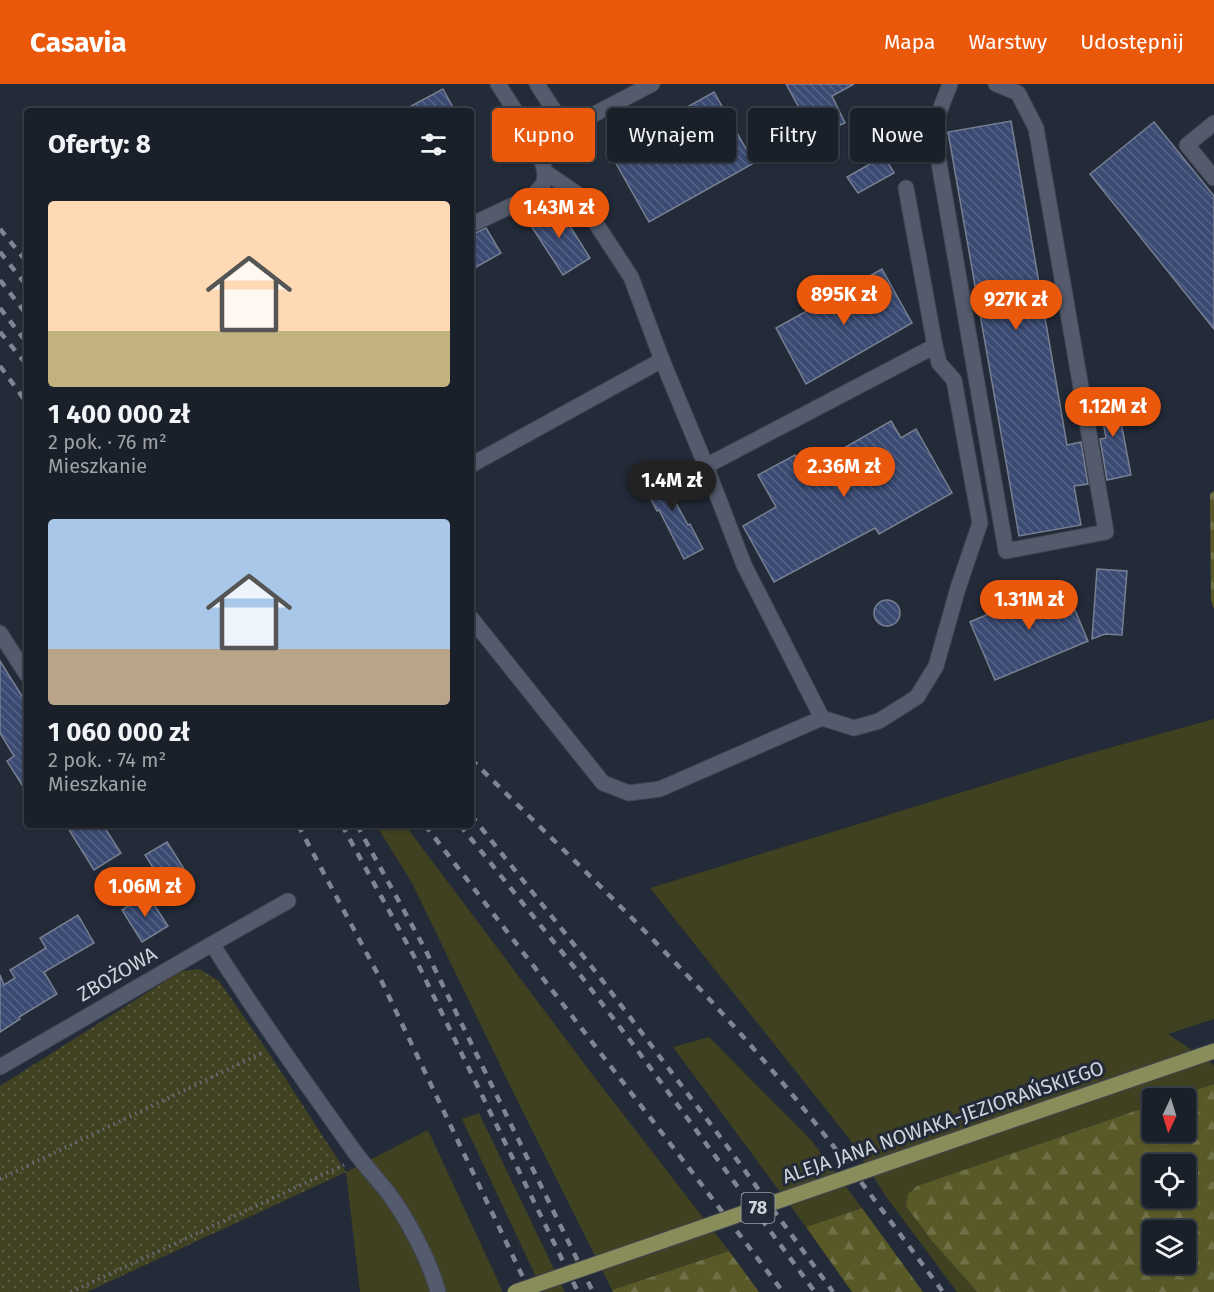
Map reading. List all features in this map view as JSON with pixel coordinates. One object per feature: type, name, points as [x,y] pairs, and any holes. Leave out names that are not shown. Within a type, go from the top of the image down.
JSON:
[{"type":"main road","name":"ALEJA JANA NOWAKA-JEZIORAŃSKIEGO","points":[[515,1292],[1213,1052]]},
{"type":"street","points":[[474,224],[534,195],[544,183],[538,146],[498,84]]},
{"type":"street","points":[[537,84],[566,129],[652,84]]},
{"type":"street","points":[[950,84],[933,128],[1006,551],[1106,532],[1036,128],[1018,93],[996,84]]},
{"type":"street","points":[[1214,123],[1187,145],[1214,178]]},
{"type":"street","points":[[544,172],[576,193],[631,277],[744,565],[822,718]]},
{"type":"street","points":[[474,622],[603,783],[629,793],[660,789],[822,718],[854,728],[879,721],[917,697],[936,666],[958,588],[980,523],[954,380],[939,363],[906,188]]},
{"type":"street","points":[[706,466],[936,346]]},
{"type":"street","points":[[474,463],[662,360]]},
{"type":"street","points":[[0,633],[24,670]]},
{"type":"street","name":"ZBOŻOWA","points":[[0,1067],[288,901]]},
{"type":"street","points":[[212,944],[279,1046],[358,1157],[389,1195],[411,1231],[430,1269],[438,1292]]},
{"type":"path","points":[[0,1179],[279,1046]]},
{"type":"path","points":[[72,1292],[358,1157]]},
{"type":"green space","points":[[1214,491],[1214,609],[1211,600],[1210,494]]},
{"type":"green space","points":[[1214,719],[1214,1019],[1168,1034],[1214,1065],[1214,1084],[1196,1090],[1196,1088],[1142,1088],[1142,1108],[917,1186],[908,1194],[932,1241],[977,1292],[957,1292],[887,1198],[848,1137],[650,888],[1073,758]]},
{"type":"green space","points":[[378,828],[407,828],[592,1074],[729,1251],[612,1290],[412,883]]},
{"type":"green space","points":[[199,969],[219,981],[346,1172],[87,1292],[0,1292],[0,1086],[181,971]]},
{"type":"green space","points":[[709,1037],[811,1140],[862,1208],[806,1227],[673,1047]]},
{"type":"green space","points":[[1214,1084],[1214,1292],[977,1292],[932,1241],[906,1206],[908,1194],[917,1186],[1142,1108],[1142,1142],[1196,1142],[1196,1090]]},
{"type":"green space","points":[[479,1113],[565,1292],[543,1292],[462,1119]]},
{"type":"green space","points":[[428,1130],[503,1292],[360,1292],[346,1172]]},
{"type":"green space","points":[[862,1208],[923,1292],[852,1292],[806,1227]]},
{"type":"green space","points":[[729,1251],[759,1292],[613,1292],[612,1290]]},
{"type":"building","points":[[786,84],[854,84],[832,96],[838,108],[799,108]]},
{"type":"building","points":[[443,89],[453,108],[408,108]]},
{"type":"building","points":[[714,92],[723,108],[686,108]]},
{"type":"building","points":[[838,108],[845,123],[838,126]]},
{"type":"building","points":[[1011,121],[1067,445],[1081,442],[1088,484],[1074,486],[1081,525],[1019,536],[948,132]]},
{"type":"building","points":[[1154,122],[1214,196],[1214,329],[1090,174]]},
{"type":"building","points":[[736,131],[748,152],[748,162],[754,163],[649,222],[615,162],[736,162]]},
{"type":"building","points":[[873,162],[888,162],[894,173],[858,193],[847,177]]},
{"type":"building","points":[[556,204],[590,258],[563,275],[528,221]]},
{"type":"building","points":[[486,228],[501,253],[474,268],[474,234]]},
{"type":"building","points":[[882,269],[912,323],[806,384],[776,328]]},
{"type":"building","points":[[1115,390],[1131,475],[1107,480],[1100,439],[1106,438],[1098,394]]},
{"type":"building","points":[[891,421],[901,438],[916,429],[952,493],[879,534],[875,528],[774,582],[743,526],[776,507],[758,475],[795,455],[804,471]]},
{"type":"building","points":[[669,468],[679,487],[670,492],[703,549],[684,559],[642,482]]},
{"type":"building","points":[[1097,569],[1127,571],[1122,635],[1105,634],[1092,639]]},
{"type":"building","points":[[1063,582],[1088,641],[995,680],[970,622]]},
{"type":"building","points":[[887,600],[896,604],[900,613],[896,622],[887,626],[878,622],[874,613],[878,604]]},
{"type":"building","points":[[0,661],[24,699],[24,788],[7,761],[14,756],[0,733]]},
{"type":"building","points":[[68,828],[105,828],[121,853],[94,870]]},
{"type":"building","points":[[167,842],[191,880],[170,894],[145,855]]},
{"type":"building","points":[[147,894],[168,926],[142,942],[122,910]]},
{"type":"building","points":[[78,915],[94,943],[44,972],[57,994],[19,1017],[20,1019],[0,1032],[0,975],[4,985],[15,978],[10,970],[46,948],[40,938]]},
{"type":"railway","points":[[0,229],[24,258]]},
{"type":"railway","points":[[0,252],[24,282]]},
{"type":"railway","points":[[0,280],[24,311]]},
{"type":"railway","points":[[0,308],[24,339]]},
{"type":"railway","points":[[0,332],[24,361]]},
{"type":"railway","points":[[0,366],[24,399]]},
{"type":"railway","points":[[474,762],[640,927],[738,1031],[818,1127],[943,1292]]},
{"type":"railway","points":[[474,819],[599,976],[833,1292]]},
{"type":"railway","points":[[300,828],[382,982],[530,1292]]},
{"type":"railway","points":[[344,828],[416,960],[578,1292]]},
{"type":"railway","points":[[359,828],[425,949],[593,1292]]},
{"type":"railway","points":[[427,828],[783,1292]]},
{"type":"railway","points":[[462,828],[635,1047],[815,1292]]}]
